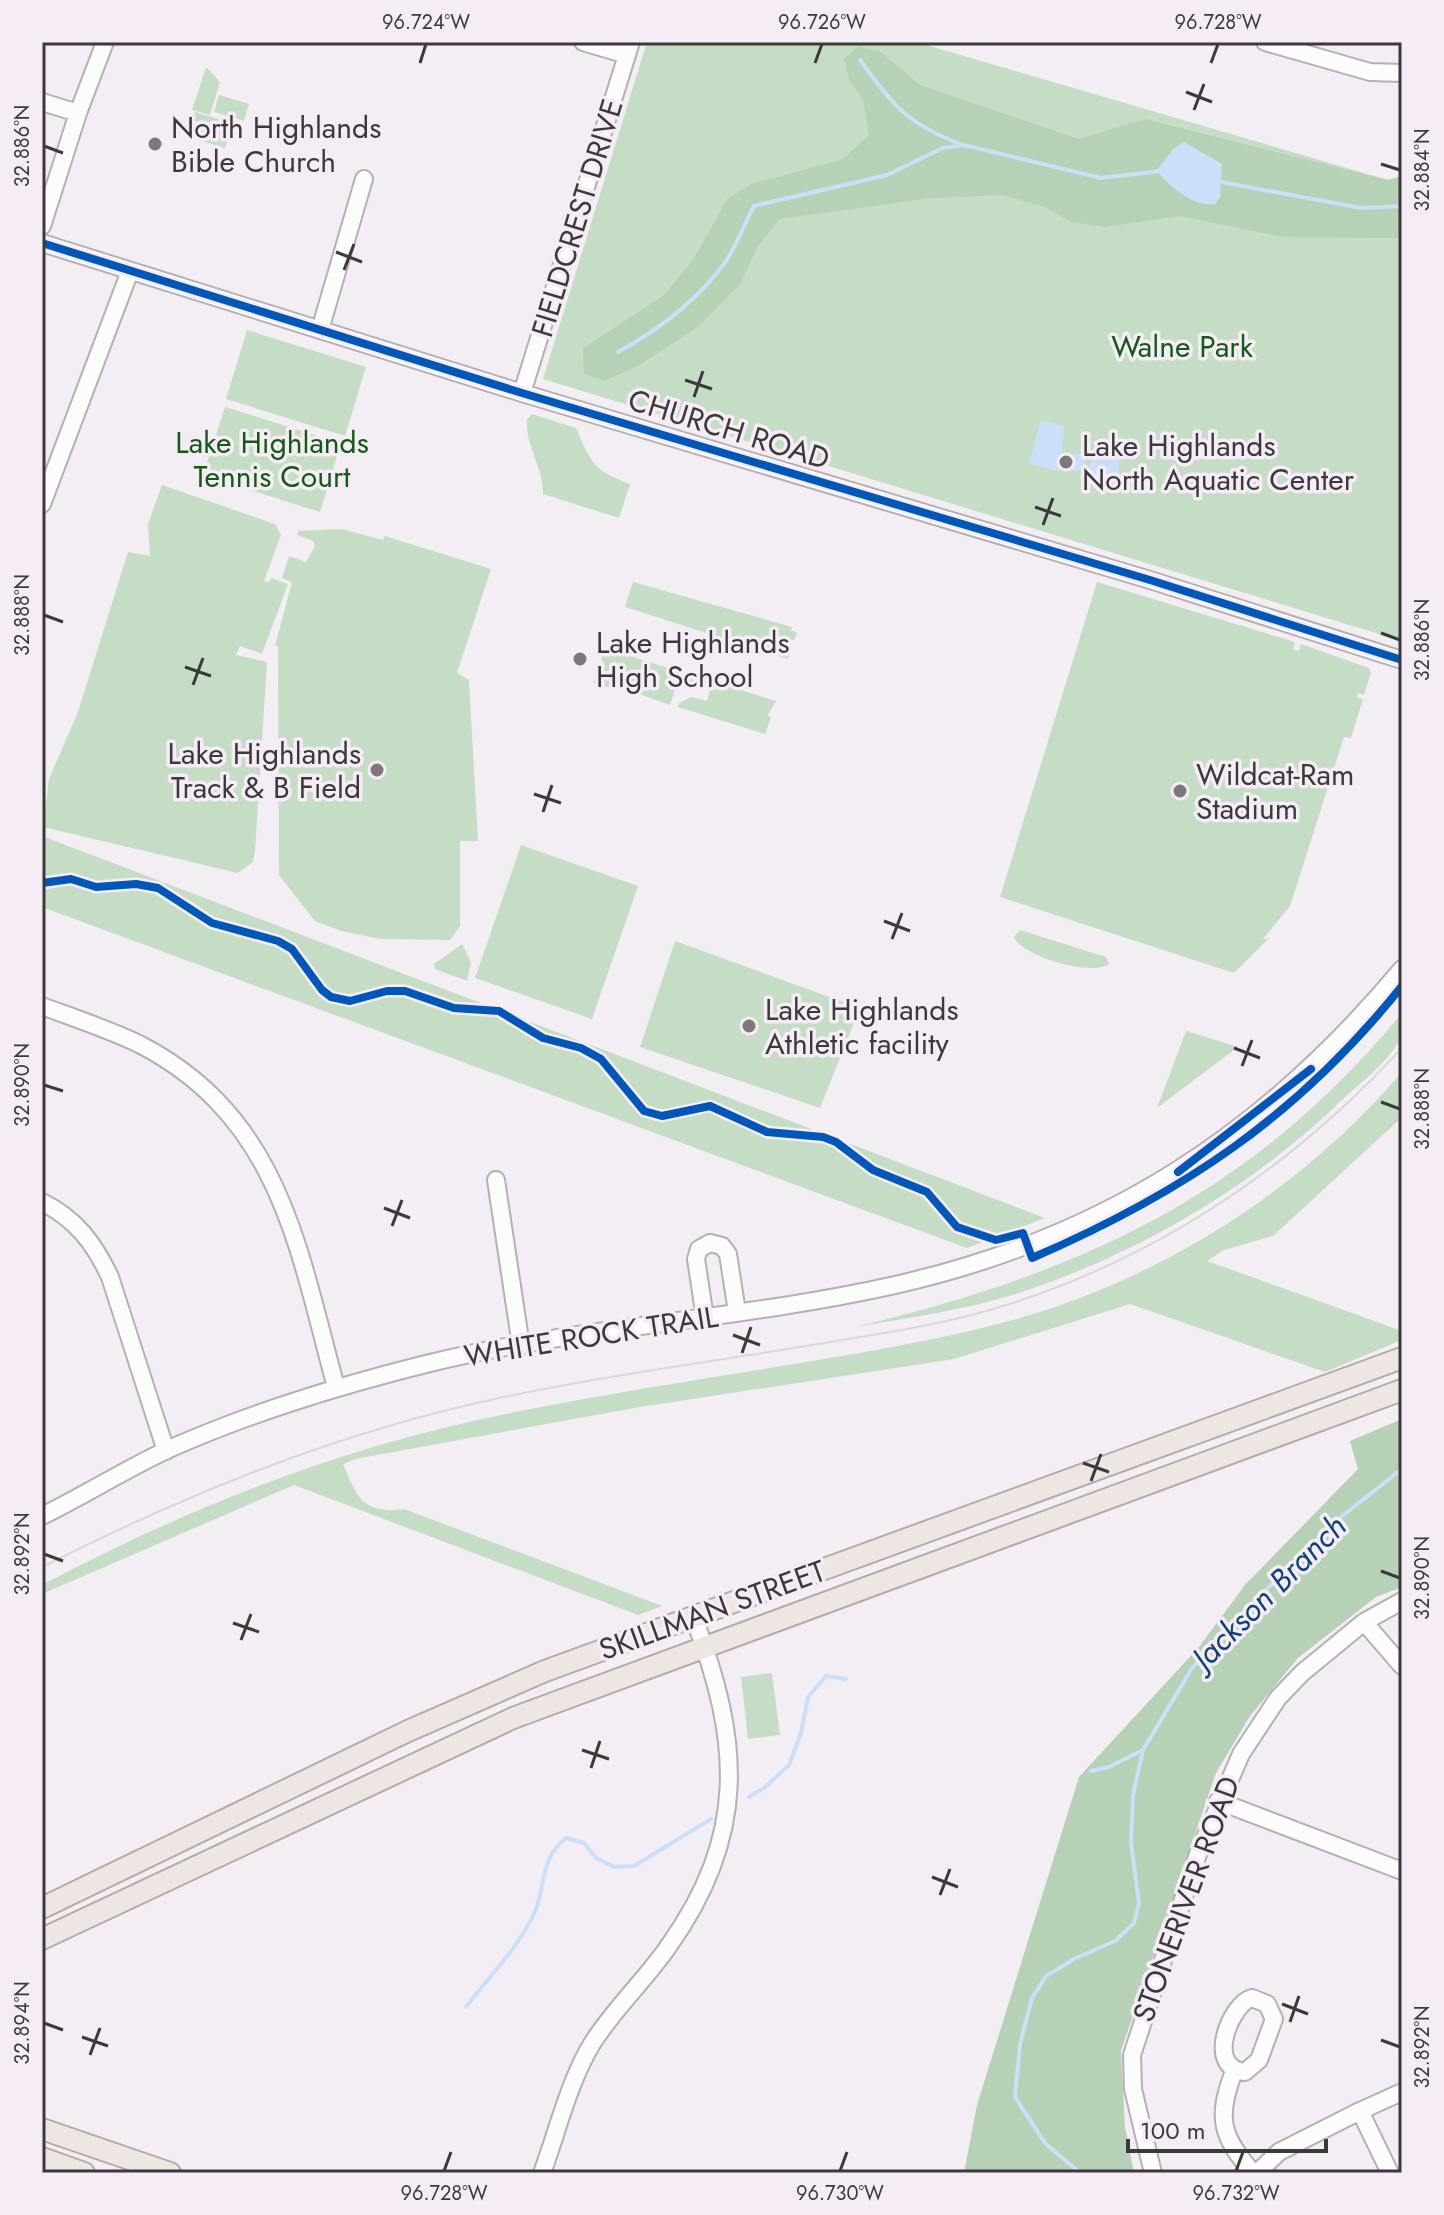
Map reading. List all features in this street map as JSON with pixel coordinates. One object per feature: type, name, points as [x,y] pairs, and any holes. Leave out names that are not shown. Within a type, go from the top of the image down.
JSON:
[{"type":"main road","name":"SKILLMAN STREET","points":[[42,1908],[441,1716],[545,1671],[1402,1358]]},
{"type":"main road","name":"SKILLMAN STREET","points":[[42,1939],[486,1730],[705,1646],[1402,1390]]},
{"type":"main road","points":[[1229,1421],[1238,1452]]},
{"type":"main road","points":[[42,2129],[170,2173]]},
{"type":"main road","points":[[51,2165],[84,2173]]},
{"type":"street","points":[[42,226],[78,113],[105,42]]},
{"type":"street","points":[[583,42],[629,48]]},
{"type":"street","points":[[1265,42],[1370,72],[1400,74]]},
{"type":"street","name":"FIELDCREST DRIVE","points":[[522,393],[629,48]]},
{"type":"street","points":[[42,102],[78,113]]},
{"type":"street","points":[[320,330],[364,179]]},
{"type":"street","name":"CHURCH ROAD","points":[[42,243],[522,393],[1166,584],[1402,660]]},
{"type":"street","points":[[42,504],[130,271]]},
{"type":"street","name":"WHITE ROCK TRAIL","points":[[42,1516],[166,1451],[253,1415],[336,1387],[431,1363],[521,1346],[893,1286],[937,1275],[1042,1239],[1126,1203],[1222,1141],[1304,1076],[1351,1030],[1402,969]]},
{"type":"street","points":[[42,1006],[140,1045],[180,1070],[242,1129],[261,1155],[291,1220],[336,1387]]},
{"type":"street","points":[[496,1180],[521,1346]]},
{"type":"street","points":[[42,1202],[63,1213],[82,1230],[98,1251],[110,1277],[166,1451]]},
{"type":"street","points":[[705,1318],[696,1259],[699,1249],[710,1243],[722,1246],[728,1254],[737,1312]]},
{"type":"street","name":"STONERIVER ROAD","points":[[1153,2173],[1133,2089],[1132,2055],[1218,1801],[1241,1754],[1278,1698],[1302,1673],[1364,1622],[1402,1601]]},
{"type":"street","points":[[542,2173],[592,2045],[684,1925],[715,1862],[725,1825],[731,1764],[722,1700],[694,1618]]},
{"type":"street","points":[[1364,1622],[1402,1666]]},
{"type":"street","points":[[1218,1801],[1402,1871]]},
{"type":"street","points":[[1234,2071],[1224,2103],[1225,2135],[1255,2173],[1279,2152],[1402,2092]]},
{"type":"street","points":[[1360,2111],[1390,2173]]},
{"type":"street","points":[[51,2165],[66,2137]]},
{"type":"green space","name":"Walne Park","points":[[647,42],[916,42],[1388,180],[1402,176],[1402,641],[543,379]]},
{"type":"green space","points":[[858,46],[881,52],[920,85],[1078,139],[1145,119],[1388,180],[1402,176],[1402,238],[1283,237],[1179,216],[1105,227],[1071,222],[1044,207],[1003,195],[931,198],[780,219],[758,246],[740,284],[698,327],[638,366],[604,381],[584,374],[583,348],[663,296],[693,260],[727,199],[752,184],[843,159],[869,135],[863,100],[849,79],[844,59]]},
{"type":"green space","points":[[206,67],[220,82],[210,115],[192,110]]},
{"type":"green space","points":[[219,95],[249,104],[244,121],[214,112]]},
{"type":"green space","points":[[195,112],[232,123],[225,148],[188,137]]},
{"type":"green space","points":[[247,330],[366,367],[345,436],[226,399]]},
{"type":"green space","name":"Lake Highlands Tennis Court","points":[[225,407],[341,443],[320,512],[203,475]]},
{"type":"green space","points":[[532,414],[576,428],[595,464],[608,475],[630,484],[619,518],[543,494],[541,475],[527,429],[527,419]]},
{"type":"green space","points":[[162,485],[275,524],[281,535],[264,581],[269,582],[271,578],[288,584],[262,654],[240,646],[236,655],[267,662],[255,851],[253,862],[238,873],[43,827],[49,779],[78,712],[128,552],[150,556],[148,524]]},
{"type":"green space","name":"Lake Highlands Track & B Field","points":[[342,529],[383,540],[385,536],[491,569],[457,673],[469,680],[478,841],[460,841],[460,926],[450,940],[381,939],[341,931],[315,921],[279,875],[278,646],[275,646],[292,582],[282,578],[289,556],[306,562],[315,546],[313,541],[297,535],[298,531]]},
{"type":"green space","points":[[633,582],[792,627],[791,630],[797,633],[794,640],[790,640],[789,647],[792,649],[788,659],[625,607]]},
{"type":"green space","name":"Wildcat-Ram Stadium","points":[[1097,582],[1295,642],[1293,649],[1299,651],[1301,644],[1369,668],[1371,673],[1364,695],[1358,693],[1357,697],[1363,699],[1351,738],[1344,737],[1290,906],[1263,939],[1269,938],[1234,973],[1000,897]]},
{"type":"green space","points":[[610,650],[704,679],[689,689],[676,686],[670,705],[617,686],[615,689],[593,683],[604,662],[601,661],[603,652]]},
{"type":"green space","points":[[712,681],[776,701],[768,715],[771,718],[765,734],[678,707],[679,703],[692,697],[707,701]]},
{"type":"green space","points":[[42,836],[1045,1218],[967,1248],[42,907]]},
{"type":"green space","points":[[521,845],[638,886],[592,1019],[475,978]]},
{"type":"green space","points":[[1020,930],[1106,957],[1109,964],[1088,968],[1043,957],[1019,944],[1014,937]]},
{"type":"green space","name":"Lake Highlands Athletic facility","points":[[675,941],[860,1008],[820,1108],[640,1047]]},
{"type":"green space","points":[[462,944],[471,962],[467,981],[435,969],[434,964]]},
{"type":"green space","points":[[1402,1013],[1401,1037],[1375,1071],[1271,1161],[1191,1215],[1105,1259],[1016,1294],[956,1309],[855,1327],[1015,1281],[1088,1252],[1157,1218],[1222,1179],[1284,1132],[1344,1077]]},
{"type":"green space","points":[[1186,1031],[1238,1047],[1157,1108]]},
{"type":"green space","points":[[1402,1072],[1402,1117],[1399,1120],[1273,1236],[1224,1250],[1207,1261],[1402,1331],[1402,1340],[1325,1372],[1130,1304],[954,1359],[634,1408],[355,1459],[343,1464],[358,1495],[371,1506],[404,1509],[662,1606],[638,1615],[294,1485],[42,1594],[42,1585],[214,1504],[331,1460],[391,1442],[554,1404],[921,1342],[1011,1321],[1069,1302],[1162,1261],[1250,1208],[1331,1145]]},
{"type":"green space","points":[[1402,1419],[1402,1587],[1376,1597],[1298,1658],[1250,1716],[1216,1773],[1121,2051],[1125,2127],[1134,2173],[964,2173],[977,2105],[1079,1777],[1199,1647],[1245,1585],[1358,1469],[1350,1441]]},
{"type":"green space","points":[[772,1673],[780,1735],[748,1739],[741,1677]]},
{"type":"water","points":[[1184,142],[1222,164],[1220,197],[1215,204],[1191,199],[1168,183],[1157,170],[1173,149]]},
{"type":"water","points":[[1041,420],[1065,426],[1059,472],[1029,463]]},
{"type":"water","points":[[1094,450],[1119,453],[1118,484],[1085,481]]},
{"type":"water","points":[[1072,453],[1080,453],[1085,462],[1083,469],[1072,471],[1067,466],[1067,458]]},
{"type":"waterway","points":[[860,60],[902,111],[927,129],[960,144]]},
{"type":"waterway","points":[[618,352],[649,334],[691,301],[730,255],[754,206],[887,175],[943,148],[964,145],[1101,178],[1160,171]]},
{"type":"waterway","points":[[1216,181],[1361,208],[1402,206]]},
{"type":"waterway","name":"Jackson Branch","points":[[1080,2173],[1045,2143],[1015,2097],[1020,2044],[1032,1998],[1046,1976],[1074,1959],[1115,1941],[1134,1923],[1139,1903],[1131,1843],[1133,1795],[1143,1750],[1192,1668],[1239,1616],[1341,1517],[1402,1469]]},
{"type":"waterway","points":[[749,1797],[789,1765],[801,1733],[808,1697],[826,1676],[846,1679]]},
{"type":"waterway","points":[[1091,1771],[1109,1767],[1143,1750]]},
{"type":"waterway","points":[[466,2007],[511,1952],[526,1928],[537,1906],[547,1865],[566,1838],[584,1843],[596,1858],[614,1867],[634,1866],[711,1819]]},
{"type":"tram line","points":[[42,1567],[152,1515],[263,1468],[436,1413],[575,1383],[933,1324],[1000,1307],[1058,1287],[1168,1235],[1268,1170],[1314,1133],[1402,1048]]},
{"type":"cycle path","points":[[42,243],[522,393],[1150,580],[1402,660]]},
{"type":"cycle path","points":[[42,883],[71,879],[96,887],[136,884],[158,888],[212,923],[278,941],[292,949],[322,990],[331,997],[350,1001],[387,991],[405,991],[454,1008],[499,1011],[543,1038],[581,1048],[601,1059],[644,1111],[662,1116],[710,1106],[767,1132],[823,1137],[836,1142],[873,1170],[927,1192],[957,1227],[996,1240],[1023,1233],[1032,1258],[1139,1206],[1235,1146],[1322,1074],[1402,986]]},
{"type":"cycle path","points":[[1178,1172],[1311,1069]]},
{"type":"place","name":"North Highlands Bible Church","points":[[155,144]]},
{"type":"place","name":"Lake Highlands North Aquatic Center","points":[[1066,462]]},
{"type":"place","name":"Lake Highlands High School","points":[[580,659]]},
{"type":"place","name":"Lake Highlands Track & B Field","points":[[377,770]]},
{"type":"place","name":"Wildcat-Ram Stadium","points":[[1180,791]]},
{"type":"place","name":"Lake Highlands Athletic facility","points":[[749,1026]]}]
